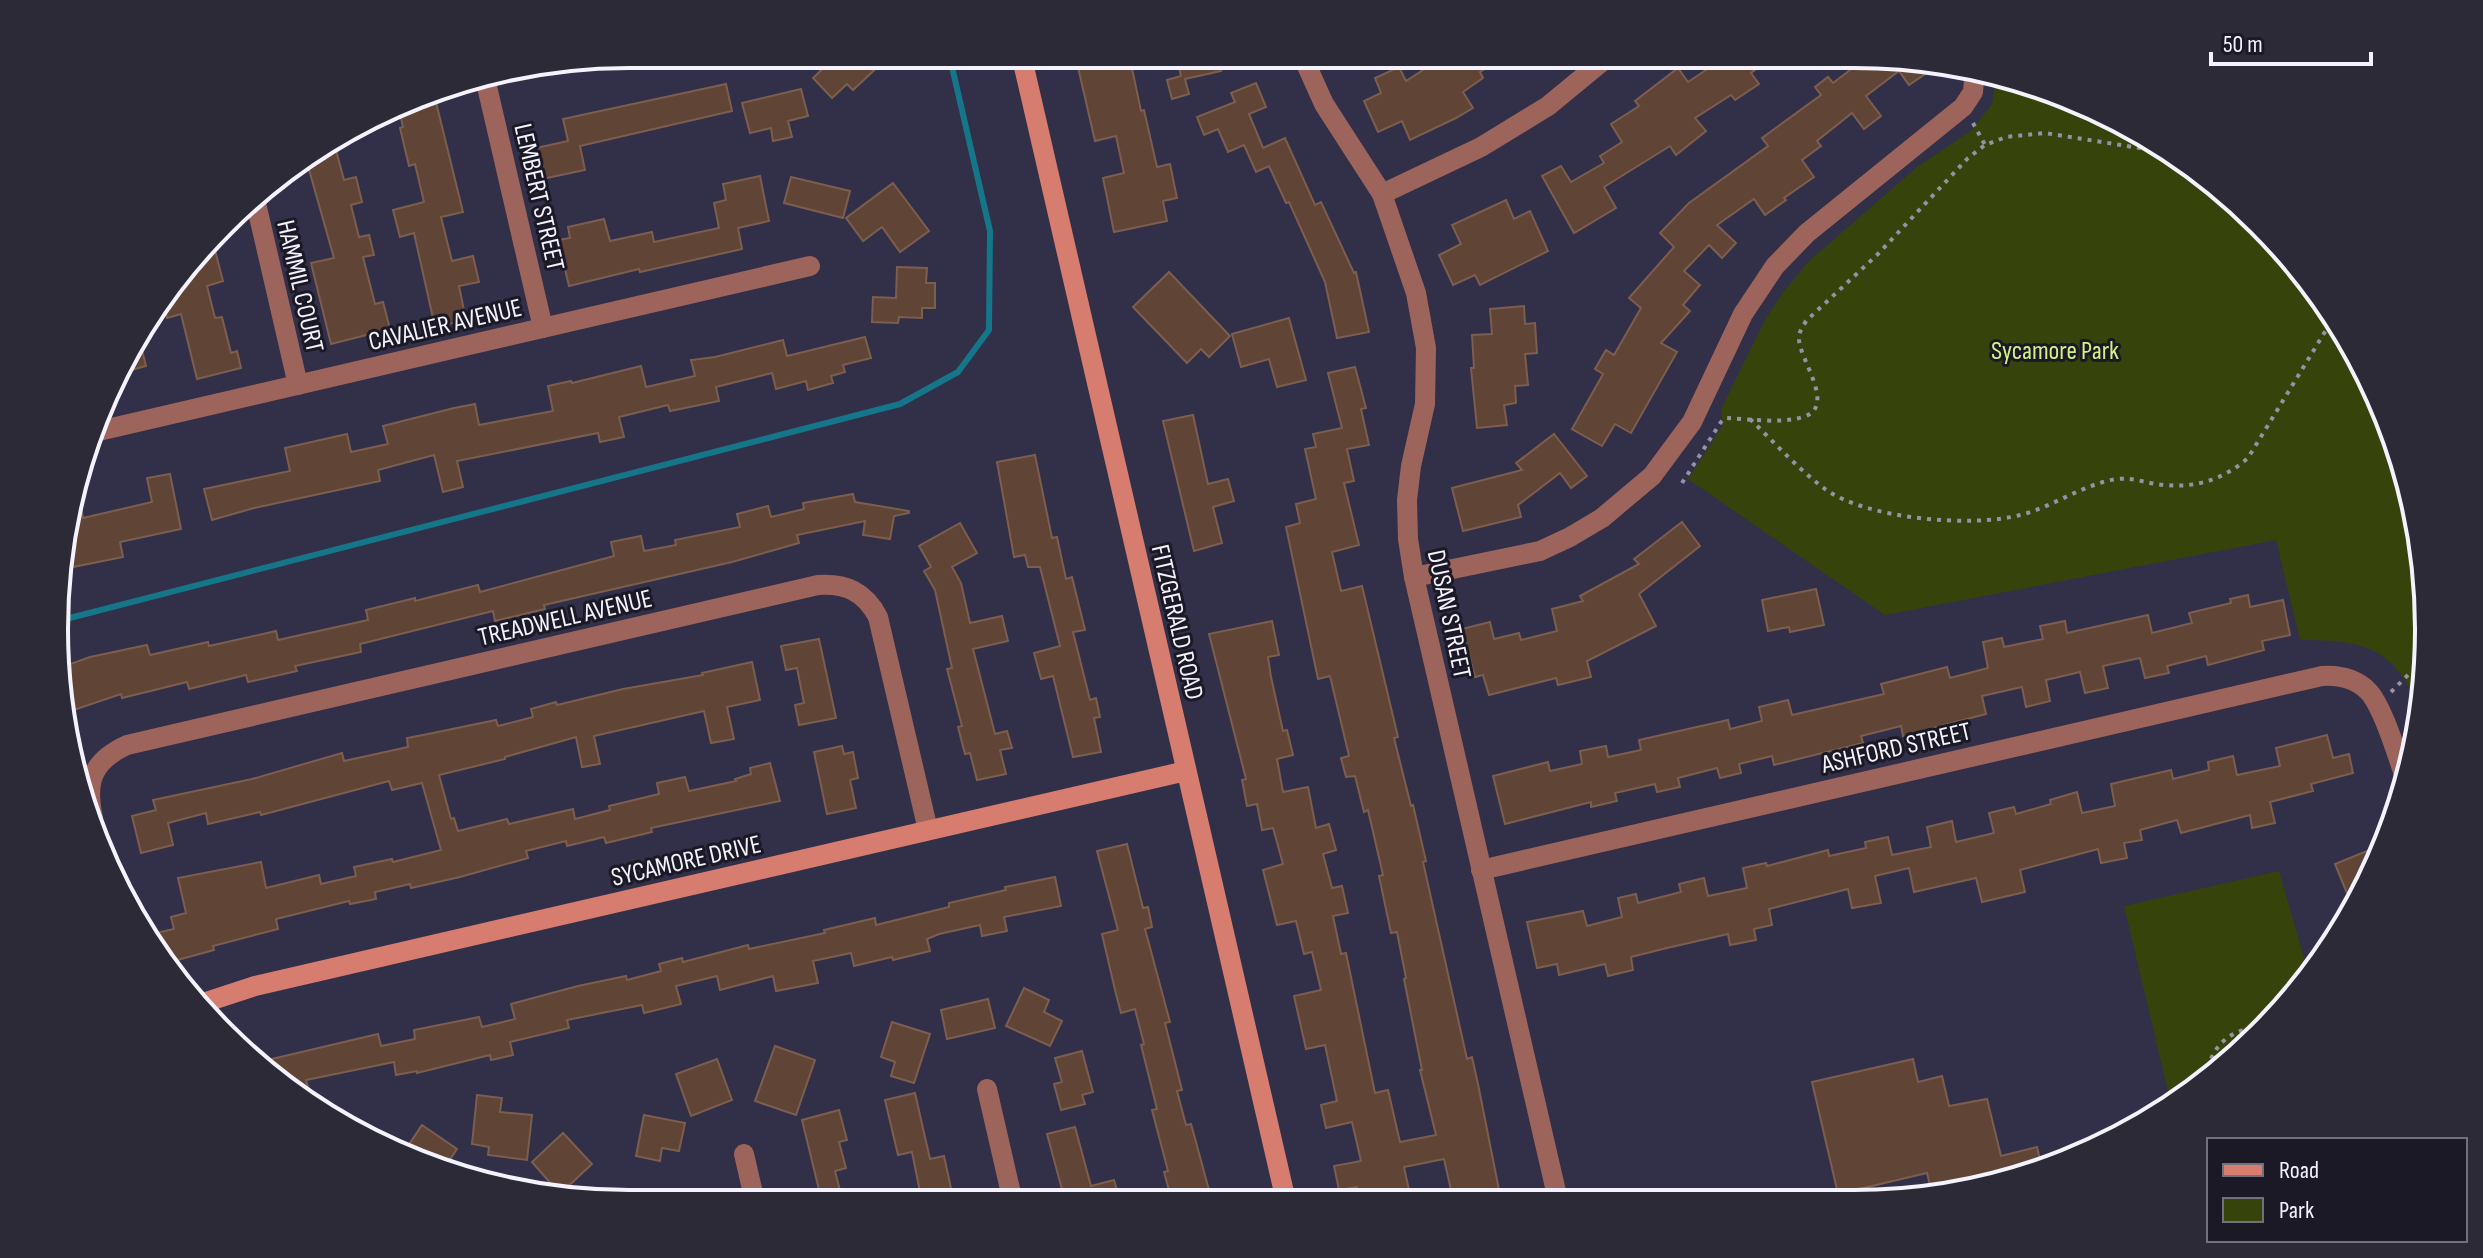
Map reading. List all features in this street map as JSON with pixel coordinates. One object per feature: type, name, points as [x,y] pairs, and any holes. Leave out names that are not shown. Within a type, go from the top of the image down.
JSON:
[{"type":"main road","name":"FITZGERALD ROAD","points":[[1024,68],[1283,1190]]},
{"type":"main road","name":"SYCAMORE DRIVE","points":[[209,1001],[255,986],[1186,771]]},
{"type":"street","name":"DUSAN STREET","points":[[1308,68],[1324,104],[1382,194],[1416,293],[1426,348],[1425,404],[1411,466],[1407,500],[1408,539],[1414,577],[1556,1190]]},
{"type":"street","points":[[1382,194],[1481,147],[1548,106],[1594,68]]},
{"type":"street","points":[[1414,577],[1540,551],[1602,518],[1652,476],[1692,422],[1743,314],[1775,266],[1807,233],[1963,107],[1973,92],[1974,82]]},
{"type":"street","name":"LEMBERT STREET","points":[[487,86],[543,328]]},
{"type":"street","name":"HAMMIL COURT","points":[[257,209],[298,385]]},
{"type":"street","name":"CAVALIER AVENUE","points":[[105,429],[810,266]]},
{"type":"street","name":"TREADWELL AVENUE","points":[[90,785],[99,764],[112,752],[127,745],[818,585],[834,584],[861,594],[878,617],[928,830]]},
{"type":"street","name":"ASHFORD STREET","points":[[1481,870],[2322,676],[2337,675],[2354,681],[2369,691],[2377,704]]},
{"type":"street","points":[[2377,704],[2399,761]]},
{"type":"street","points":[[987,1089],[1010,1190]]},
{"type":"street","points":[[744,1154],[752,1190]]},
{"type":"path","points":[[1682,483],[1726,418],[1805,417],[1813,410],[1817,403],[1817,391],[1799,340],[1806,321],[1878,254],[1968,158],[1985,145],[2006,137],[2045,133],[2143,149]]},
{"type":"path","points":[[1750,419],[1810,477],[1847,500],[1897,515],[1936,520],[1998,520],[2023,515],[2114,480],[2135,478],[2164,485],[2192,485],[2215,480],[2235,469],[2248,458],[2327,328]]},
{"type":"path","points":[[2377,704],[2413,673]]},
{"type":"path","points":[[2209,1063],[2226,1037],[2248,1028]]},
{"type":"green space","name":"Sycamore Park","points":[[1995,86],[1999,87],[2069,111],[2134,143],[2196,184],[2224,207],[2251,232],[2299,287],[2357,381],[2396,484],[2414,592],[2411,691],[2401,674],[2375,652],[2343,642],[2300,640],[2276,540],[1885,615],[1688,479],[1723,425],[1721,409],[1766,318],[1784,291],[1809,261],[1916,168],[1972,130],[1992,104]]},
{"type":"green space","points":[[2279,871],[2305,962],[2251,1026],[2196,1074],[2168,1093],[2124,906]]},
{"type":"building","points":[[823,68],[877,68],[853,90],[847,84],[832,98],[813,78]]},
{"type":"building","points":[[1078,68],[1132,68],[1157,167],[1170,164],[1177,198],[1163,201],[1167,221],[1114,232],[1103,178],[1124,173],[1116,136],[1095,141]]},
{"type":"building","points":[[1179,68],[1220,68],[1221,71],[1185,79],[1189,94],[1172,99],[1167,80],[1181,76]]},
{"type":"building","points":[[1400,68],[1406,81],[1426,68],[1486,68],[1480,72],[1483,78],[1463,92],[1473,108],[1410,140],[1402,121],[1378,132],[1364,101],[1381,93],[1375,78]]},
{"type":"building","points":[[1678,68],[1688,82],[1709,68],[1757,68],[1751,73],[1759,84],[1735,100],[1731,95],[1695,118],[1706,131],[1676,155],[1670,146],[1604,187],[1616,208],[1574,233],[1542,176],[1561,166],[1571,182],[1604,163],[1600,156],[1622,142],[1611,124],[1639,106],[1635,101]]},
{"type":"building","points":[[1853,68],[1891,69],[1925,74],[1909,85],[1899,71],[1866,96],[1881,116],[1864,129],[1852,113],[1817,141],[1821,146],[1802,160],[1814,177],[1784,198],[1786,200],[1765,215],[1754,199],[1717,225],[1736,243],[1722,258],[1709,245],[1684,271],[1700,285],[1683,305],[1690,311],[1661,343],[1677,352],[1631,433],[1615,424],[1602,446],[1572,429],[1603,374],[1595,369],[1606,350],[1614,355],[1641,308],[1629,298],[1674,247],[1660,233],[1689,203],[1768,146],[1762,138],[1821,95],[1815,87],[1828,77],[1833,83]]},
{"type":"building","points":[[1256,83],[1266,107],[1249,114],[1263,148],[1285,138],[1315,205],[1321,202],[1356,272],[1369,332],[1337,338],[1325,282],[1269,166],[1256,172],[1244,145],[1228,152],[1218,129],[1204,135],[1197,117],[1235,102],[1231,93]]},
{"type":"building","points":[[726,84],[732,111],[580,146],[585,170],[542,179],[536,148],[568,141],[563,119]]},
{"type":"building","points":[[801,89],[808,116],[788,121],[792,137],[773,141],[771,128],[750,133],[742,103]]},
{"type":"building","points":[[436,103],[463,212],[441,217],[452,261],[473,256],[479,282],[459,286],[466,320],[435,327],[414,233],[400,237],[393,210],[424,202],[415,164],[409,166],[400,128],[403,127],[401,117]]},
{"type":"building","points":[[336,151],[344,180],[356,177],[362,202],[351,205],[359,237],[369,235],[374,255],[363,257],[375,304],[383,302],[390,329],[331,344],[311,263],[334,258],[309,169]]},
{"type":"building","points":[[760,176],[769,221],[738,228],[742,249],[569,286],[558,240],[570,238],[568,227],[604,219],[610,241],[652,232],[654,242],[719,228],[714,203],[726,200],[723,184]]},
{"type":"building","points":[[791,177],[850,191],[843,218],[784,203]]},
{"type":"building","points":[[893,183],[929,231],[900,252],[882,227],[863,241],[846,218]]},
{"type":"building","points":[[1506,200],[1514,219],[1530,211],[1548,251],[1480,285],[1475,275],[1453,285],[1439,255],[1461,244],[1452,225]]},
{"type":"building","points":[[215,250],[223,281],[207,286],[215,318],[222,317],[231,353],[237,351],[241,368],[197,379],[181,314],[167,318],[166,313],[184,287]]},
{"type":"building","points":[[897,267],[927,268],[926,283],[935,283],[935,308],[922,308],[922,318],[899,317],[898,323],[872,322],[873,297],[896,298]]},
{"type":"building","points":[[1169,272],[1230,336],[1209,357],[1201,349],[1187,363],[1133,307]]},
{"type":"building","points":[[1524,306],[1525,324],[1535,323],[1537,353],[1525,354],[1528,385],[1515,386],[1516,403],[1504,405],[1507,425],[1477,428],[1471,368],[1474,368],[1472,335],[1492,334],[1490,309]]},
{"type":"building","points":[[1289,318],[1306,380],[1277,387],[1269,359],[1241,367],[1232,334]]},
{"type":"building","points":[[865,337],[871,358],[843,365],[845,372],[831,376],[833,383],[808,390],[806,381],[776,389],[772,373],[716,387],[719,401],[670,411],[668,405],[619,417],[624,437],[600,442],[598,433],[457,461],[463,487],[443,492],[434,455],[378,470],[380,481],[212,520],[204,489],[290,471],[285,448],[347,434],[351,452],[388,444],[383,426],[454,408],[475,404],[479,425],[553,411],[548,386],[641,366],[646,387],[695,376],[691,360],[783,340],[787,356]]},
{"type":"building","points":[[142,350],[146,366],[132,370]]},
{"type":"building","points":[[1355,367],[1366,408],[1361,409],[1369,445],[1347,449],[1354,481],[1344,483],[1359,545],[1332,552],[1341,591],[1362,586],[1398,737],[1394,738],[1426,861],[1423,862],[1467,1059],[1472,1057],[1499,1190],[1451,1190],[1444,1159],[1404,1167],[1409,1190],[1358,1190],[1357,1187],[1339,1190],[1334,1166],[1361,1161],[1352,1122],[1326,1128],[1321,1105],[1337,1101],[1325,1045],[1306,1049],[1294,996],[1321,990],[1312,952],[1304,954],[1296,921],[1277,925],[1263,870],[1283,864],[1273,828],[1262,830],[1257,804],[1247,806],[1242,780],[1246,779],[1209,634],[1272,621],[1279,655],[1268,657],[1271,677],[1283,731],[1287,730],[1293,755],[1277,759],[1283,792],[1308,787],[1316,828],[1329,824],[1336,850],[1323,854],[1332,888],[1342,886],[1348,913],[1333,916],[1341,954],[1346,953],[1375,1093],[1388,1090],[1400,1142],[1436,1135],[1420,1070],[1397,932],[1391,933],[1379,876],[1383,875],[1368,810],[1364,812],[1355,776],[1346,777],[1341,758],[1349,756],[1330,676],[1318,679],[1286,527],[1300,523],[1296,504],[1316,499],[1305,449],[1316,447],[1313,434],[1342,428],[1328,373]]},
{"type":"building","points":[[1193,415],[1208,484],[1228,479],[1234,501],[1213,507],[1222,543],[1194,551],[1163,421]]},
{"type":"building","points":[[1554,434],[1587,476],[1571,488],[1560,473],[1518,505],[1521,517],[1463,531],[1452,488],[1522,470],[1516,463]]},
{"type":"building","points":[[1035,455],[1052,538],[1057,537],[1066,579],[1072,577],[1085,630],[1073,632],[1090,700],[1096,698],[1100,717],[1094,718],[1101,752],[1073,757],[1053,676],[1041,679],[1034,653],[1060,646],[1040,567],[1028,567],[1025,555],[1014,557],[997,462]]},
{"type":"building","points":[[170,474],[181,529],[120,542],[123,557],[73,567],[81,509],[83,518],[152,502],[147,478]]},
{"type":"building","points":[[853,494],[855,502],[909,513],[894,516],[890,539],[863,535],[865,521],[797,535],[799,543],[732,562],[544,605],[545,609],[495,621],[493,611],[360,644],[361,652],[295,666],[297,671],[248,682],[246,675],[189,689],[187,682],[122,698],[121,694],[74,710],[69,665],[90,657],[147,645],[150,655],[276,631],[278,640],[368,620],[366,610],[478,585],[480,592],[614,556],[611,542],[641,536],[644,551],[676,545],[675,540],[740,527],[737,514],[768,506],[771,517],[804,509],[803,503]]},
{"type":"building","points":[[1682,522],[1700,546],[1639,594],[1656,626],[1587,661],[1591,677],[1558,685],[1556,678],[1489,695],[1483,675],[1475,677],[1462,629],[1490,622],[1494,639],[1519,633],[1521,640],[1557,631],[1552,609],[1583,601],[1580,596],[1639,564],[1634,559]]},
{"type":"building","points":[[960,523],[977,553],[952,567],[961,583],[970,623],[1002,616],[1008,641],[973,649],[995,734],[1007,731],[1012,748],[1000,750],[1006,774],[977,780],[970,753],[965,754],[958,727],[962,726],[947,669],[952,668],[935,590],[924,571],[931,567],[919,546]]},
{"type":"building","points":[[1816,589],[1824,625],[1790,632],[1789,627],[1768,631],[1762,600]]},
{"type":"building","points":[[2248,595],[2250,607],[2283,600],[2290,635],[2262,641],[2264,650],[2208,665],[2206,656],[2167,666],[2169,673],[2145,678],[2140,658],[2103,666],[2108,688],[2085,693],[2080,672],[2046,680],[2050,701],[2026,707],[2022,687],[1982,696],[1986,714],[1903,736],[1901,726],[1861,736],[1863,743],[1774,765],[1772,756],[1739,764],[1741,773],[1720,778],[1717,768],[1678,778],[1680,787],[1657,792],[1655,784],[1615,793],[1617,801],[1591,807],[1591,802],[1505,824],[1493,776],[1548,762],[1550,771],[1582,764],[1580,751],[1606,746],[1608,757],[1641,750],[1639,740],[1728,720],[1730,729],[1762,721],[1759,707],[1788,700],[1792,715],[1884,694],[1881,684],[1947,667],[1950,678],[1988,668],[1983,642],[2002,638],[2004,647],[2043,639],[2040,626],[2065,621],[2067,633],[2148,615],[2152,633],[2192,623],[2189,613],[2231,603],[2230,599]]},
{"type":"building","points":[[819,639],[836,718],[799,725],[795,705],[804,703],[797,668],[786,670],[781,646]]},
{"type":"building","points":[[752,662],[760,700],[727,707],[734,739],[711,743],[704,711],[594,736],[600,764],[582,767],[576,737],[439,775],[451,819],[454,818],[458,831],[507,819],[509,824],[573,809],[575,819],[610,810],[609,806],[659,794],[657,783],[685,777],[689,791],[736,781],[751,774],[750,768],[770,763],[780,801],[651,828],[652,832],[606,843],[604,837],[567,846],[566,841],[526,851],[528,858],[460,877],[411,888],[410,884],[375,892],[376,899],[350,904],[349,901],[276,919],[278,929],[213,946],[214,950],[176,960],[158,933],[174,929],[171,917],[186,913],[178,878],[261,862],[266,888],[319,875],[321,884],[356,876],[354,867],[392,859],[393,862],[441,850],[422,783],[392,790],[389,781],[261,815],[260,812],[208,824],[206,813],[168,823],[173,845],[141,853],[132,816],[156,810],[153,800],[252,779],[342,753],[344,761],[408,747],[407,738],[496,720],[498,726],[533,717],[531,709],[556,702],[557,705]]},
{"type":"building","points":[[2327,735],[2333,758],[2349,754],[2353,773],[2311,784],[2313,791],[2270,802],[2275,823],[2252,828],[2250,815],[2181,833],[2177,820],[2140,830],[2142,840],[2124,843],[2127,858],[2101,863],[2098,849],[2020,870],[2025,892],[1982,902],[1976,878],[1914,892],[1909,868],[1875,876],[1881,903],[1852,908],[1848,889],[1769,909],[1772,925],[1754,929],[1756,940],[1730,945],[1728,934],[1667,948],[1631,957],[1633,970],[1608,976],[1605,964],[1559,975],[1557,964],[1537,968],[1527,922],[1583,911],[1587,926],[1622,917],[1618,898],[1636,894],[1638,903],[1681,892],[1679,884],[1704,878],[1708,896],[1747,888],[1743,868],[1766,863],[1767,866],[1828,850],[1829,856],[1866,848],[1865,842],[1888,837],[1892,855],[1931,847],[1927,827],[1952,821],[1956,842],[1994,833],[1989,813],[2014,807],[2016,814],[2051,804],[2050,800],[2077,792],[2082,813],[2115,806],[2111,784],[2171,770],[2173,779],[2209,770],[2208,762],[2233,756],[2237,775],[2280,766],[2276,748]]},
{"type":"building","points":[[842,746],[844,754],[853,752],[858,778],[850,780],[856,808],[827,814],[814,752]]},
{"type":"building","points":[[1127,844],[1143,908],[1148,907],[1152,927],[1145,929],[1170,1022],[1165,1023],[1182,1090],[1177,1091],[1186,1125],[1191,1124],[1209,1190],[1169,1190],[1164,1172],[1168,1171],[1152,1110],[1157,1109],[1135,1009],[1121,1013],[1102,934],[1118,930],[1097,851]]},
{"type":"building","points":[[2369,850],[2348,895],[2335,864]]},
{"type":"building","points":[[1055,877],[1061,906],[1004,917],[1007,931],[982,936],[980,925],[939,934],[927,939],[930,951],[893,960],[892,957],[854,966],[851,953],[813,961],[818,983],[776,991],[773,976],[720,990],[717,976],[676,986],[681,1004],[644,1013],[642,1005],[567,1020],[569,1028],[510,1042],[513,1055],[491,1060],[490,1055],[417,1073],[396,1075],[394,1062],[306,1080],[308,1089],[269,1060],[378,1034],[381,1046],[415,1039],[414,1030],[479,1017],[482,1027],[515,1019],[511,1004],[578,986],[626,976],[627,980],[661,971],[659,964],[682,958],[683,962],[748,945],[749,949],[825,933],[824,930],[875,918],[876,925],[949,907],[949,903],[1006,890],[1005,887]]},
{"type":"building","points":[[1024,988],[1049,1000],[1044,1012],[1062,1021],[1050,1046],[1006,1026]]},
{"type":"building","points":[[988,999],[995,1028],[947,1039],[941,1010]]},
{"type":"building","points":[[892,1022],[930,1034],[914,1083],[891,1076],[895,1062],[881,1057]]},
{"type":"building","points":[[775,1046],[815,1060],[796,1115],[755,1101]]},
{"type":"building","points":[[1082,1051],[1093,1092],[1082,1095],[1085,1104],[1061,1110],[1054,1084],[1062,1082],[1055,1058]]},
{"type":"building","points":[[717,1059],[732,1100],[691,1116],[676,1074]]},
{"type":"building","points":[[1913,1059],[1918,1082],[1942,1076],[1949,1106],[1987,1099],[2001,1156],[2037,1147],[2040,1158],[1999,1171],[1930,1185],[1927,1173],[1855,1190],[1837,1190],[1812,1082]]},
{"type":"building","points":[[915,1093],[930,1159],[944,1156],[951,1190],[920,1190],[912,1152],[898,1155],[885,1100]]},
{"type":"building","points":[[477,1095],[502,1098],[500,1112],[532,1115],[527,1160],[488,1155],[489,1147],[472,1144]]},
{"type":"building","points":[[839,1110],[847,1140],[839,1142],[846,1168],[835,1171],[840,1190],[819,1190],[802,1120]]},
{"type":"building","points":[[644,1115],[685,1123],[679,1151],[662,1148],[660,1161],[636,1156]]},
{"type":"building","points":[[422,1125],[457,1149],[450,1160],[409,1145]]},
{"type":"building","points":[[1075,1127],[1091,1186],[1114,1180],[1117,1190],[1062,1190],[1047,1134]]},
{"type":"building","points":[[563,1133],[592,1164],[568,1186],[551,1184],[532,1162]]},
{"type":"waterway","points":[[68,618],[900,404],[958,372],[989,330],[990,231],[952,68]]}]
